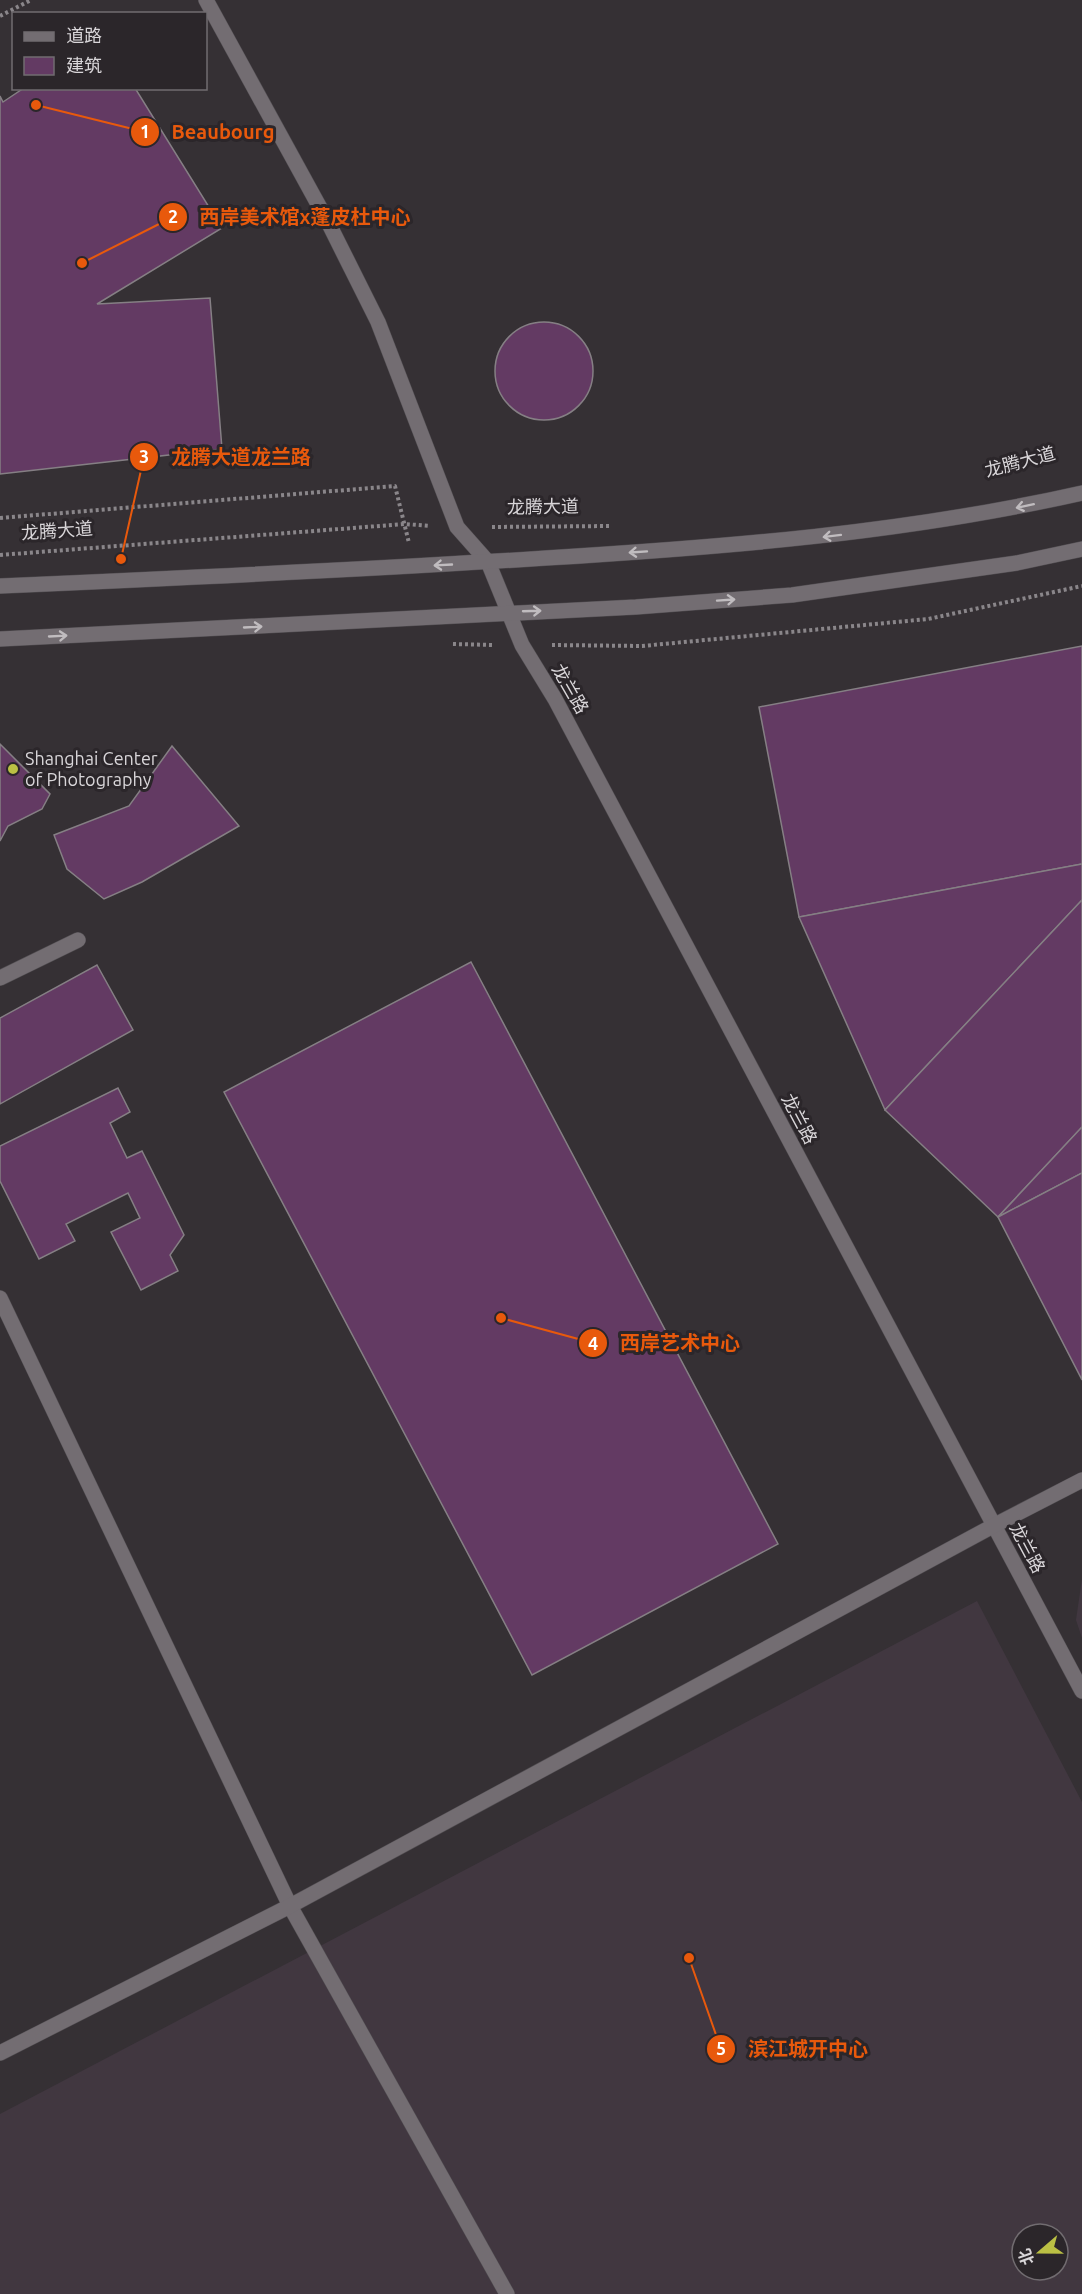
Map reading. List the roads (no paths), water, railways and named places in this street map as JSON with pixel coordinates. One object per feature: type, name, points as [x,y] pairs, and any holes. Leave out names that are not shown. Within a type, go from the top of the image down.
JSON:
[{"type":"street","points":[[206,0],[330,226],[378,322],[456,527],[488,562]]},
{"type":"street","points":[[0,586],[488,562],[797,540],[951,519],[1082,494]]},
{"type":"street","points":[[0,639],[636,607],[792,595],[1017,563],[1082,549]]},
{"type":"street","name":"龙兰路","points":[[488,562],[522,645],[555,699],[1082,1691]]},
{"type":"street","points":[[0,978],[78,940]]},
{"type":"street","points":[[0,1298],[290,1906],[507,2294]]},
{"type":"street","points":[[0,2053],[290,1906],[1082,1480]]},
{"type":"place","name":"Beaubourg","points":[[36,105]]},
{"type":"place","name":"西岸美术馆x蓬皮杜中心","points":[[82,263]]},
{"type":"place","name":"龙腾大道龙兰路","points":[[121,559]]},
{"type":"place","name":"Shanghai Center of Photography","points":[[13,769]]},
{"type":"place","name":"西岸艺术中心","points":[[501,1318]]},
{"type":"place","name":"滨江城开中心","points":[[689,1958]]}]
